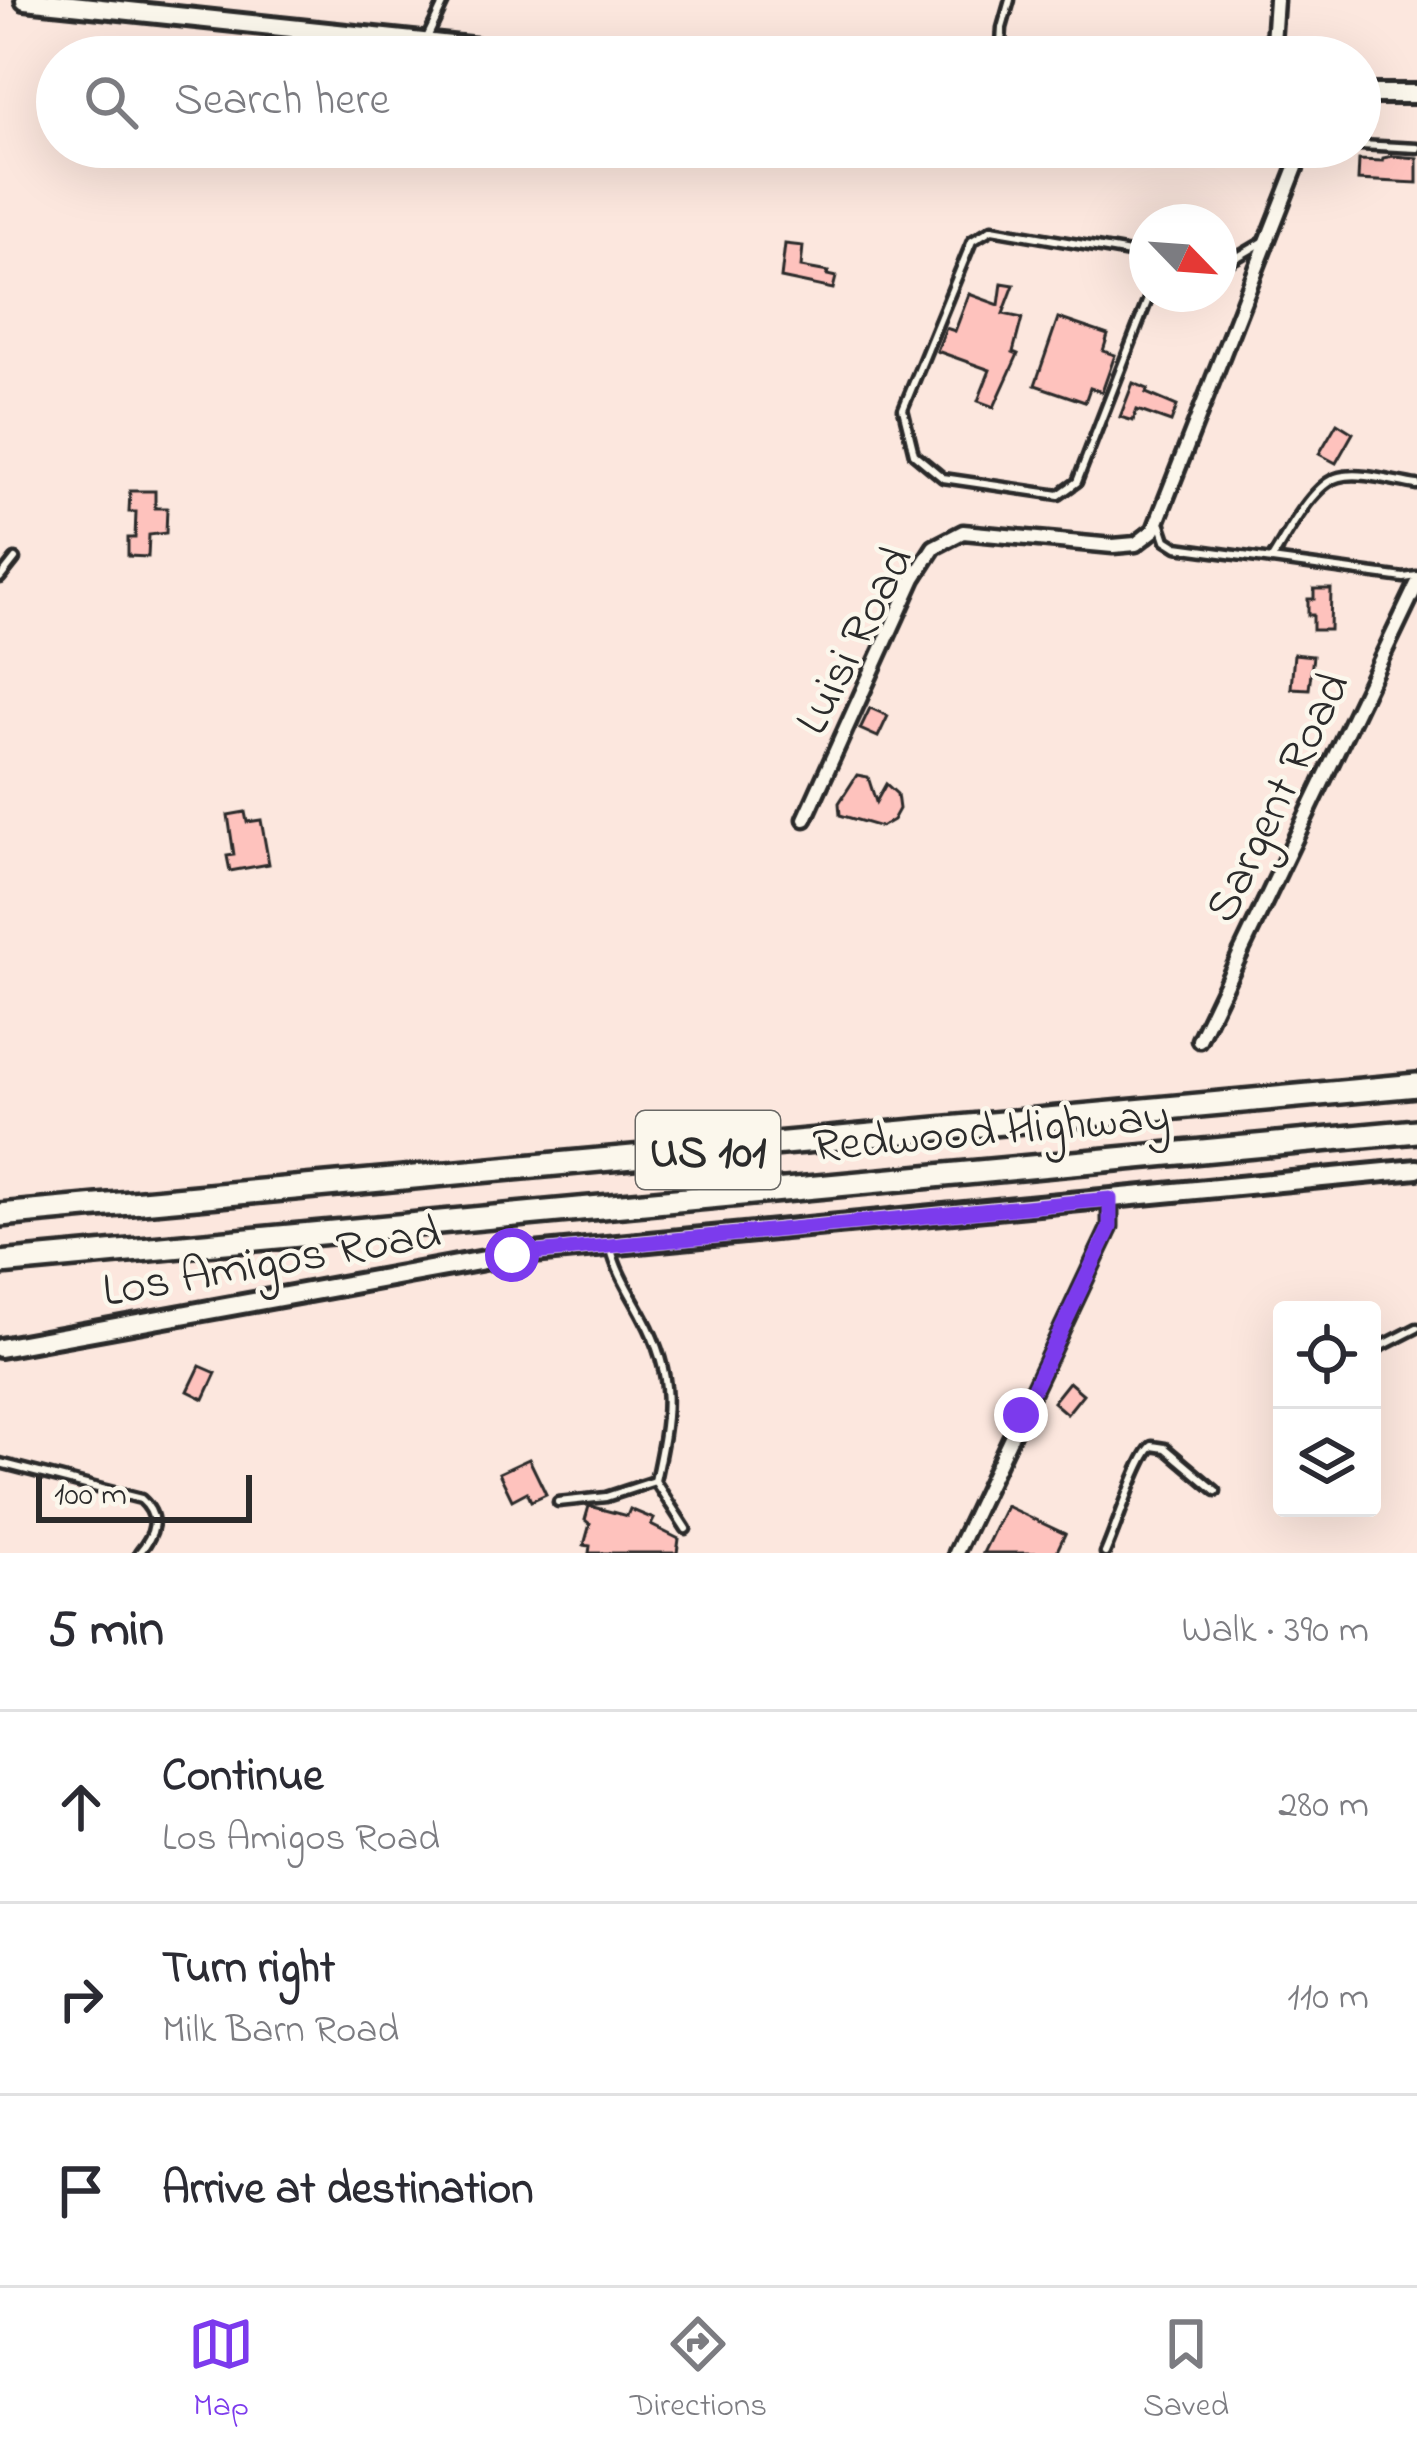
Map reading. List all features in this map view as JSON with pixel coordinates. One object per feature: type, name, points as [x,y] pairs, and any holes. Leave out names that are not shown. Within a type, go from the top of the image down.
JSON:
[{"type":"highway","name":"Redwood Highway","points":[[0,1215],[1417,1085]]},
{"type":"highway","name":"Redwood Highway","points":[[0,1263],[1417,1131]]},
{"type":"street","points":[[25,0],[353,36]]},
{"type":"street","points":[[1273,36],[1276,0]]},
{"type":"street","points":[[1381,94],[1417,94]]},
{"type":"street","points":[[1160,521],[1295,168]]},
{"type":"street","name":"Luisi Road","points":[[805,819],[914,578],[934,547],[963,532],[1136,544],[1160,521]]},
{"type":"street","name":"Sargent Road","points":[[1199,1040],[1417,580]]},
{"type":"street","name":"Los Amigos Road","points":[[0,1348],[512,1255],[1417,1169]]},
{"type":"street","points":[[956,1553],[1110,1227],[1110,1199]]},
{"type":"lane","points":[[211,20],[212,0]]},
{"type":"lane","points":[[428,36],[445,0]]},
{"type":"lane","points":[[1001,36],[1010,0]]},
{"type":"lane","points":[[1381,147],[1417,148]]},
{"type":"lane","points":[[1129,253],[992,229],[972,241],[903,409],[914,454],[943,478],[1059,495],[1077,482],[1143,312]]},
{"type":"lane","points":[[1237,257],[1266,240]]},
{"type":"lane","points":[[1271,560],[1299,515],[1333,478],[1417,485]]},
{"type":"lane","points":[[1160,521],[1166,540],[1177,547],[1417,580]]},
{"type":"lane","points":[[0,578],[14,559]]},
{"type":"lane","points":[[610,1246],[668,1379],[668,1413],[656,1480],[686,1529]]},
{"type":"lane","points":[[1381,1347],[1417,1328]]},
{"type":"lane","points":[[1105,1553],[1131,1494],[1140,1456],[1152,1446],[1165,1448],[1216,1491]]},
{"type":"lane","points":[[0,1463],[141,1499],[153,1510],[155,1523],[139,1553]]},
{"type":"lane","points":[[558,1502],[606,1497],[656,1480]]},
{"type":"building","points":[[1383,158],[1417,158],[1417,183],[1358,180],[1359,168],[1381,168]]},
{"type":"building","points":[[785,244],[803,246],[801,267],[836,277],[833,289],[781,278]]},
{"type":"building","points":[[1002,283],[1014,285],[1003,314],[1022,318],[1013,352],[1018,354],[994,407],[978,401],[990,370],[937,351],[946,328],[955,331],[969,294],[999,305]]},
{"type":"building","points":[[1058,318],[1108,335],[1103,351],[1115,355],[1102,392],[1090,388],[1085,402],[1035,385]]},
{"type":"building","points":[[1133,383],[1177,406],[1171,422],[1137,410],[1133,421],[1120,417]]},
{"type":"building","points":[[1337,423],[1353,433],[1336,463],[1319,454]]},
{"type":"building","points":[[130,491],[155,491],[155,508],[167,508],[166,533],[149,535],[148,557],[128,556],[128,538],[135,538],[136,512],[129,512]]},
{"type":"building","points":[[1314,589],[1331,589],[1330,630],[1313,630],[1308,599],[1314,599]]},
{"type":"building","points":[[1294,654],[1313,656],[1309,689],[1291,688]]},
{"type":"building","points":[[870,708],[888,716],[878,737],[860,729]]},
{"type":"building","points":[[857,775],[868,777],[876,802],[886,784],[897,794],[899,809],[893,820],[881,827],[840,815],[839,803]]},
{"type":"building","points":[[245,812],[247,822],[261,820],[269,864],[230,871],[227,856],[234,855],[228,815]]},
{"type":"building","points":[[200,1366],[216,1373],[204,1399],[188,1391]]},
{"type":"building","points":[[1069,1382],[1083,1394],[1067,1414],[1053,1402]]},
{"type":"building","points":[[529,1459],[546,1494],[531,1501],[527,1492],[512,1500],[499,1473]]},
{"type":"building","points":[[589,1506],[627,1516],[630,1509],[654,1519],[651,1525],[679,1539],[677,1553],[589,1553],[590,1546],[584,1545]]},
{"type":"building","points":[[1006,1506],[1065,1534],[1056,1553],[983,1553]]},
{"type":"route","points":[[512,1255],[1110,1199],[1110,1227],[1021,1415]]}]
